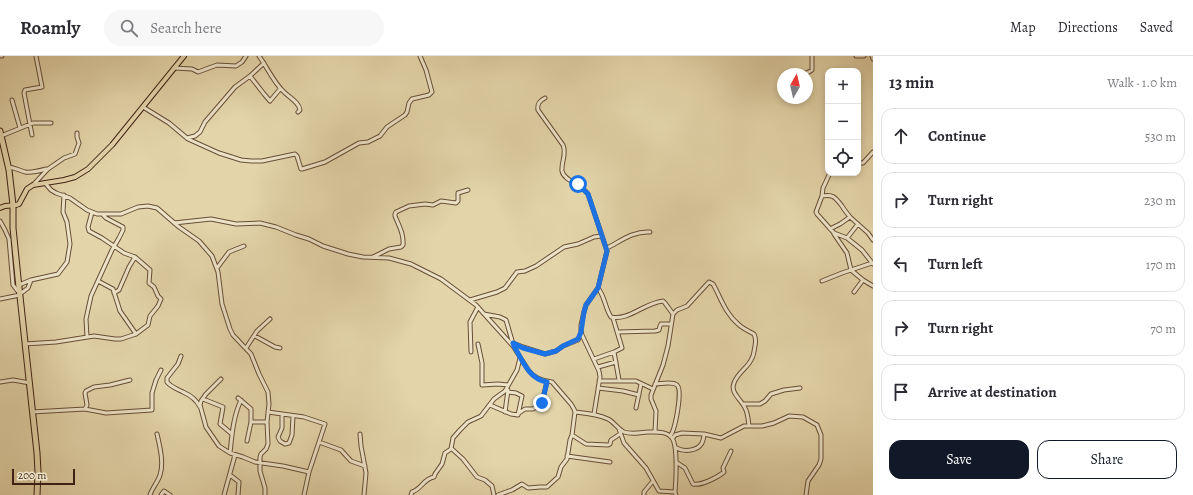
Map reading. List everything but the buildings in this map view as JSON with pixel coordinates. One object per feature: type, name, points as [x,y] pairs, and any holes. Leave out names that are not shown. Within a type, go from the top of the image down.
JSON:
[{"type":"highway","points":[[1,133],[8,167],[13,205],[13,228],[38,466],[37,495]]},
{"type":"main road","points":[[0,208],[19,204],[27,189],[33,185],[76,177],[83,172],[101,157],[112,145],[184,56]]},
{"type":"street","points":[[32,136],[24,100],[24,91],[42,87],[36,56]]},
{"type":"street","points":[[174,68],[192,69],[198,72],[217,66],[236,66],[242,62],[246,56]]},
{"type":"street","points":[[259,56],[280,89],[300,107],[298,112]]},
{"type":"street","points":[[143,107],[169,123],[187,138],[219,153],[251,162],[262,162],[295,154],[301,169],[325,162],[359,143],[368,142],[380,136],[387,127],[405,115],[412,99],[429,95],[432,92],[426,70],[420,56]]},
{"type":"street","points":[[812,56],[812,68]]},
{"type":"street","points":[[856,56],[864,56]]},
{"type":"street","points":[[187,138],[195,136],[200,132],[205,122],[235,87],[264,63]]},
{"type":"street","points":[[250,76],[270,100],[280,89]]},
{"type":"street","points":[[174,222],[211,219],[236,224],[260,223],[309,238],[322,246],[348,254],[389,258],[411,264],[437,276],[470,300],[513,344],[545,354],[556,351],[563,346],[578,340],[586,305],[598,288],[607,254],[607,248],[601,236],[588,194],[578,184],[567,179],[562,171],[565,149],[538,110],[538,105],[545,98]]},
{"type":"street","points":[[12,100],[20,128]]},
{"type":"street","points":[[1,133],[37,122],[51,123]]},
{"type":"street","points":[[33,185],[48,169],[64,158],[75,154],[79,143],[77,133]]},
{"type":"street","points":[[861,163],[863,163],[873,152]]},
{"type":"street","points":[[8,167],[30,172],[48,169]]},
{"type":"street","points":[[829,176],[823,188],[822,196],[816,212],[834,233],[846,254],[851,270],[873,286]]},
{"type":"street","points":[[45,183],[51,190],[73,200],[92,212],[103,214],[121,214],[138,207],[148,206],[157,208],[199,242],[212,256],[217,268],[222,304],[228,325],[233,335],[252,356],[258,374],[267,388],[269,404],[267,422],[268,444],[266,449],[260,455],[261,474],[265,488],[265,495]]},
{"type":"street","points":[[372,257],[389,249],[401,247],[403,245],[402,232],[394,214],[396,212],[409,206],[433,205],[440,202],[456,203],[458,201],[458,192],[468,190]]},
{"type":"street","points":[[19,285],[30,280],[58,274],[68,260],[70,244],[67,222],[63,212],[64,196]]},
{"type":"street","points":[[822,196],[834,196],[850,217],[868,233],[873,240]]},
{"type":"street","points":[[25,344],[56,342],[94,336],[121,339],[136,334],[148,325],[150,316],[158,306],[161,299],[154,287],[149,283],[150,270],[135,257],[89,231],[88,227],[92,212]]},
{"type":"street","points":[[87,337],[87,312],[91,296],[123,227],[106,218],[103,214]]},
{"type":"street","points":[[830,229],[850,217]]},
{"type":"street","points":[[0,221],[9,239],[13,285],[20,295]]},
{"type":"street","points":[[847,238],[858,224]]},
{"type":"street","points":[[607,248],[636,233],[650,232]]},
{"type":"street","points":[[822,281],[872,264],[862,250],[847,238],[834,233]]},
{"type":"street","points":[[470,300],[502,290],[508,286],[517,272],[526,271],[536,266],[564,247],[601,236]]},
{"type":"street","points":[[217,268],[228,252],[244,246]]},
{"type":"street","points":[[114,292],[119,290],[135,257]]},
{"type":"street","points":[[0,299],[20,295],[28,288],[30,280]]},
{"type":"street","points":[[98,280],[111,287],[120,311],[136,334]]},
{"type":"street","points":[[854,292],[863,280]]},
{"type":"street","points":[[655,432],[656,411],[651,398],[668,346],[673,314],[677,310],[685,307],[708,283],[711,282],[732,319],[740,326],[754,334],[756,340],[753,358],[733,384],[733,391],[743,404],[747,413],[749,426]]},
{"type":"street","points":[[594,359],[623,347],[614,318],[610,316],[603,295],[598,288]]},
{"type":"street","points":[[614,318],[629,315],[654,302],[663,301],[673,314]]},
{"type":"street","points":[[471,352],[470,322],[478,307]]},
{"type":"street","points":[[484,314],[500,317],[506,320],[513,344],[532,375],[541,380],[553,383],[571,404],[575,412],[567,456],[558,476],[548,487],[528,488],[521,484],[512,490],[498,495]]},
{"type":"street","points":[[246,348],[261,327],[270,319]]},
{"type":"street","points":[[618,332],[655,331],[659,330],[660,325],[671,324]]},
{"type":"street","points":[[581,332],[598,367],[600,375],[594,414]]},
{"type":"street","points":[[255,336],[275,347],[280,348]]},
{"type":"street","points":[[478,344],[482,363],[482,385],[508,385]]},
{"type":"street","points":[[614,352],[619,380]]},
{"type":"street","points":[[182,356],[178,364],[167,378],[167,382],[197,402],[208,431],[219,446],[230,453],[260,463],[283,466],[309,472]]},
{"type":"street","points":[[452,449],[453,438],[457,433],[468,422],[481,416],[496,397],[504,392],[517,370],[520,357]]},
{"type":"street","points":[[598,367],[616,362]]},
{"type":"street","points":[[32,412],[85,409],[103,413],[152,410],[151,398],[156,380],[161,370]]},
{"type":"street","points":[[200,407],[203,399],[221,379]]},
{"type":"street","points":[[0,382],[13,380],[30,383]]},
{"type":"street","points":[[85,409],[87,405],[85,393],[89,390],[94,387],[130,380]]},
{"type":"street","points":[[599,381],[636,381],[653,389]]},
{"type":"street","points":[[490,405],[516,416],[525,409],[533,409],[542,403],[547,382]]},
{"type":"street","points":[[636,408],[641,384]]},
{"type":"street","points":[[655,384],[673,384],[679,388],[680,396],[678,409],[671,437]]},
{"type":"street","points":[[505,412],[508,385]]},
{"type":"street","points":[[598,388],[623,391],[639,395]]},
{"type":"street","points":[[743,404],[760,404],[771,394],[784,390],[800,388]]},
{"type":"street","points":[[508,392],[516,393],[522,396],[519,413]]},
{"type":"street","points":[[203,399],[223,407],[220,424],[232,434]]},
{"type":"street","points":[[230,453],[235,414],[240,399],[252,410],[247,441]]},
{"type":"street","points":[[268,412],[310,419],[325,424],[309,472],[304,495]]},
{"type":"street","points":[[575,412],[594,414],[613,422],[625,444],[646,468],[660,491],[676,494],[675,447],[671,437],[663,432],[631,433],[618,429]]},
{"type":"street","points":[[282,414],[282,428],[278,437],[280,442],[285,444],[289,443],[292,435],[293,416]]},
{"type":"street","points":[[671,437],[682,433],[704,434],[721,438],[741,428],[749,426],[762,426],[774,423],[786,417],[792,416],[807,418],[817,424],[821,435],[820,462],[808,481],[806,495]]},
{"type":"street","points":[[251,422],[267,422]]},
{"type":"street","points":[[150,495],[162,467],[157,434]]},
{"type":"street","points":[[360,434],[366,473],[364,495]]},
{"type":"street","points":[[572,435],[586,444],[608,445],[620,434]]},
{"type":"street","points":[[675,447],[685,450],[696,448],[702,444],[704,434]]},
{"type":"street","points":[[319,442],[341,450],[351,461],[365,466]]},
{"type":"street","points":[[411,495],[412,492],[419,489],[428,478],[434,478],[442,464],[445,453],[452,449]]},
{"type":"street","points":[[452,449],[463,459],[477,477],[485,480],[492,486],[494,495]]},
{"type":"street","points":[[676,462],[685,468],[693,484],[698,484],[724,472],[723,468],[731,451]]},
{"type":"street","points":[[224,495],[236,455]]},
{"type":"street","points":[[567,456],[610,462]]},
{"type":"street","points":[[230,475],[239,482],[238,495]]},
{"type":"street","points":[[644,495],[644,492],[653,481]]},
{"type":"street","points":[[161,495],[164,490],[170,495]]},
{"type":"route","points":[[542,403],[547,382],[532,375],[513,343],[542,354],[549,354],[578,339],[581,332],[581,325],[586,305],[598,288],[607,254],[607,248],[601,236],[598,220],[588,194],[586,190],[578,184]]}]
